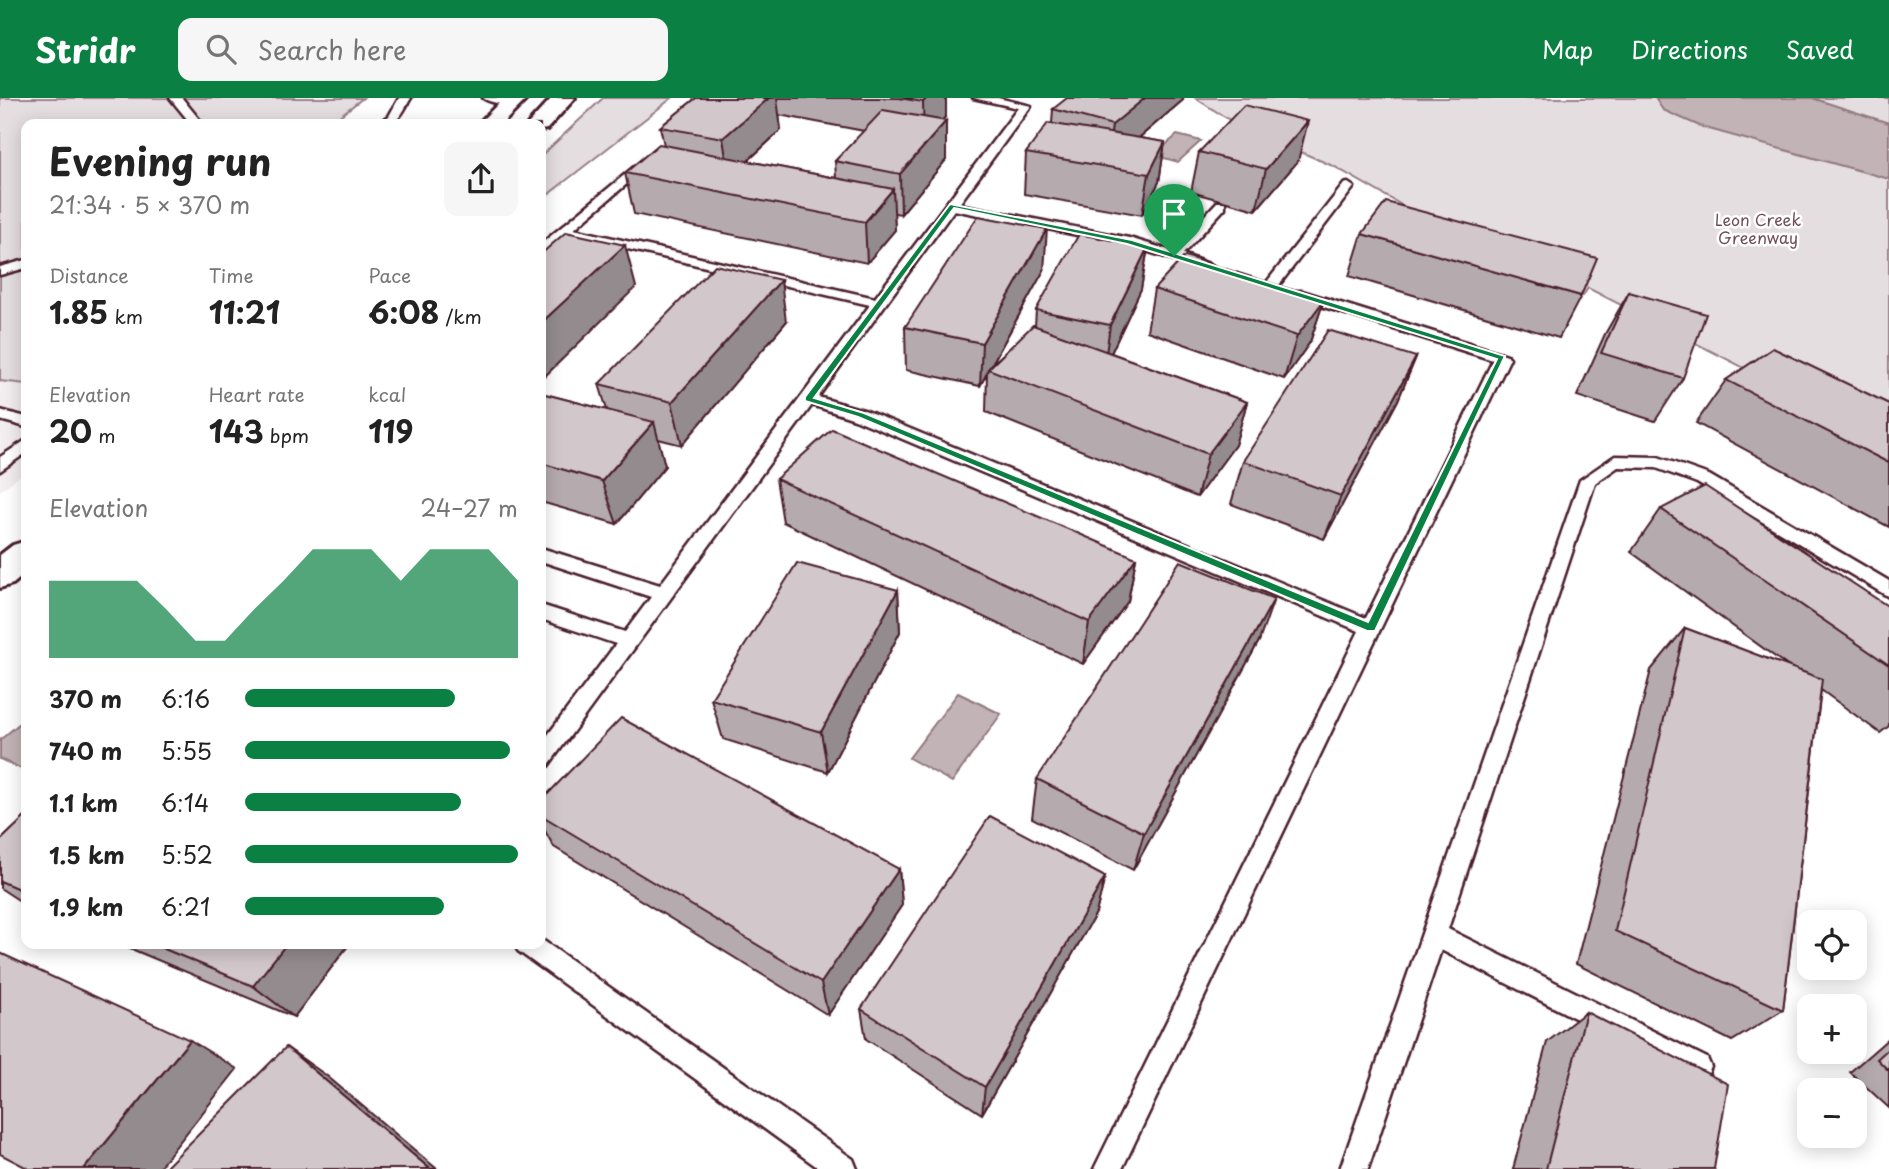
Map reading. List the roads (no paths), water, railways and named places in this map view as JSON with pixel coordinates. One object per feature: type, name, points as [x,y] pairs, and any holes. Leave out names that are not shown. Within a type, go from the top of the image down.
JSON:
[{"type":"main road","points":[[543,119],[564,98]]},
{"type":"main road","points":[[494,119],[515,99]]},
{"type":"main road","points":[[0,575],[21,558]]},
{"type":"lane","points":[[176,98],[193,119]]},
{"type":"lane","points":[[391,119],[405,98]]},
{"type":"lane","points":[[489,98],[515,99]]},
{"type":"lane","points":[[546,753],[1025,106],[979,98]]},
{"type":"lane","points":[[546,247],[658,151]]},
{"type":"lane","points":[[1108,1169],[1502,358],[1265,284],[1348,187]]},
{"type":"lane","points":[[1174,256],[1221,205]]},
{"type":"lane","points":[[952,206],[1129,242],[1223,271]]},
{"type":"lane","points":[[565,231],[879,303]]},
{"type":"lane","points":[[0,271],[21,265]]},
{"type":"lane","points":[[808,399],[861,415],[1371,628]]},
{"type":"lane","points":[[0,415],[21,421]]},
{"type":"lane","points":[[0,465],[21,449]]},
{"type":"lane","points":[[1354,1169],[1588,480],[1615,461],[1658,463],[1703,479],[1889,590]]},
{"type":"lane","points":[[546,556],[665,594]]},
{"type":"lane","points":[[546,614],[629,641]]},
{"type":"lane","points":[[1434,934],[1698,1067]]},
{"type":"lane","points":[[534,949],[843,1169]]},
{"type":"park label","name":"Leon Creek Greenway","points":[[1758,228]]}]
